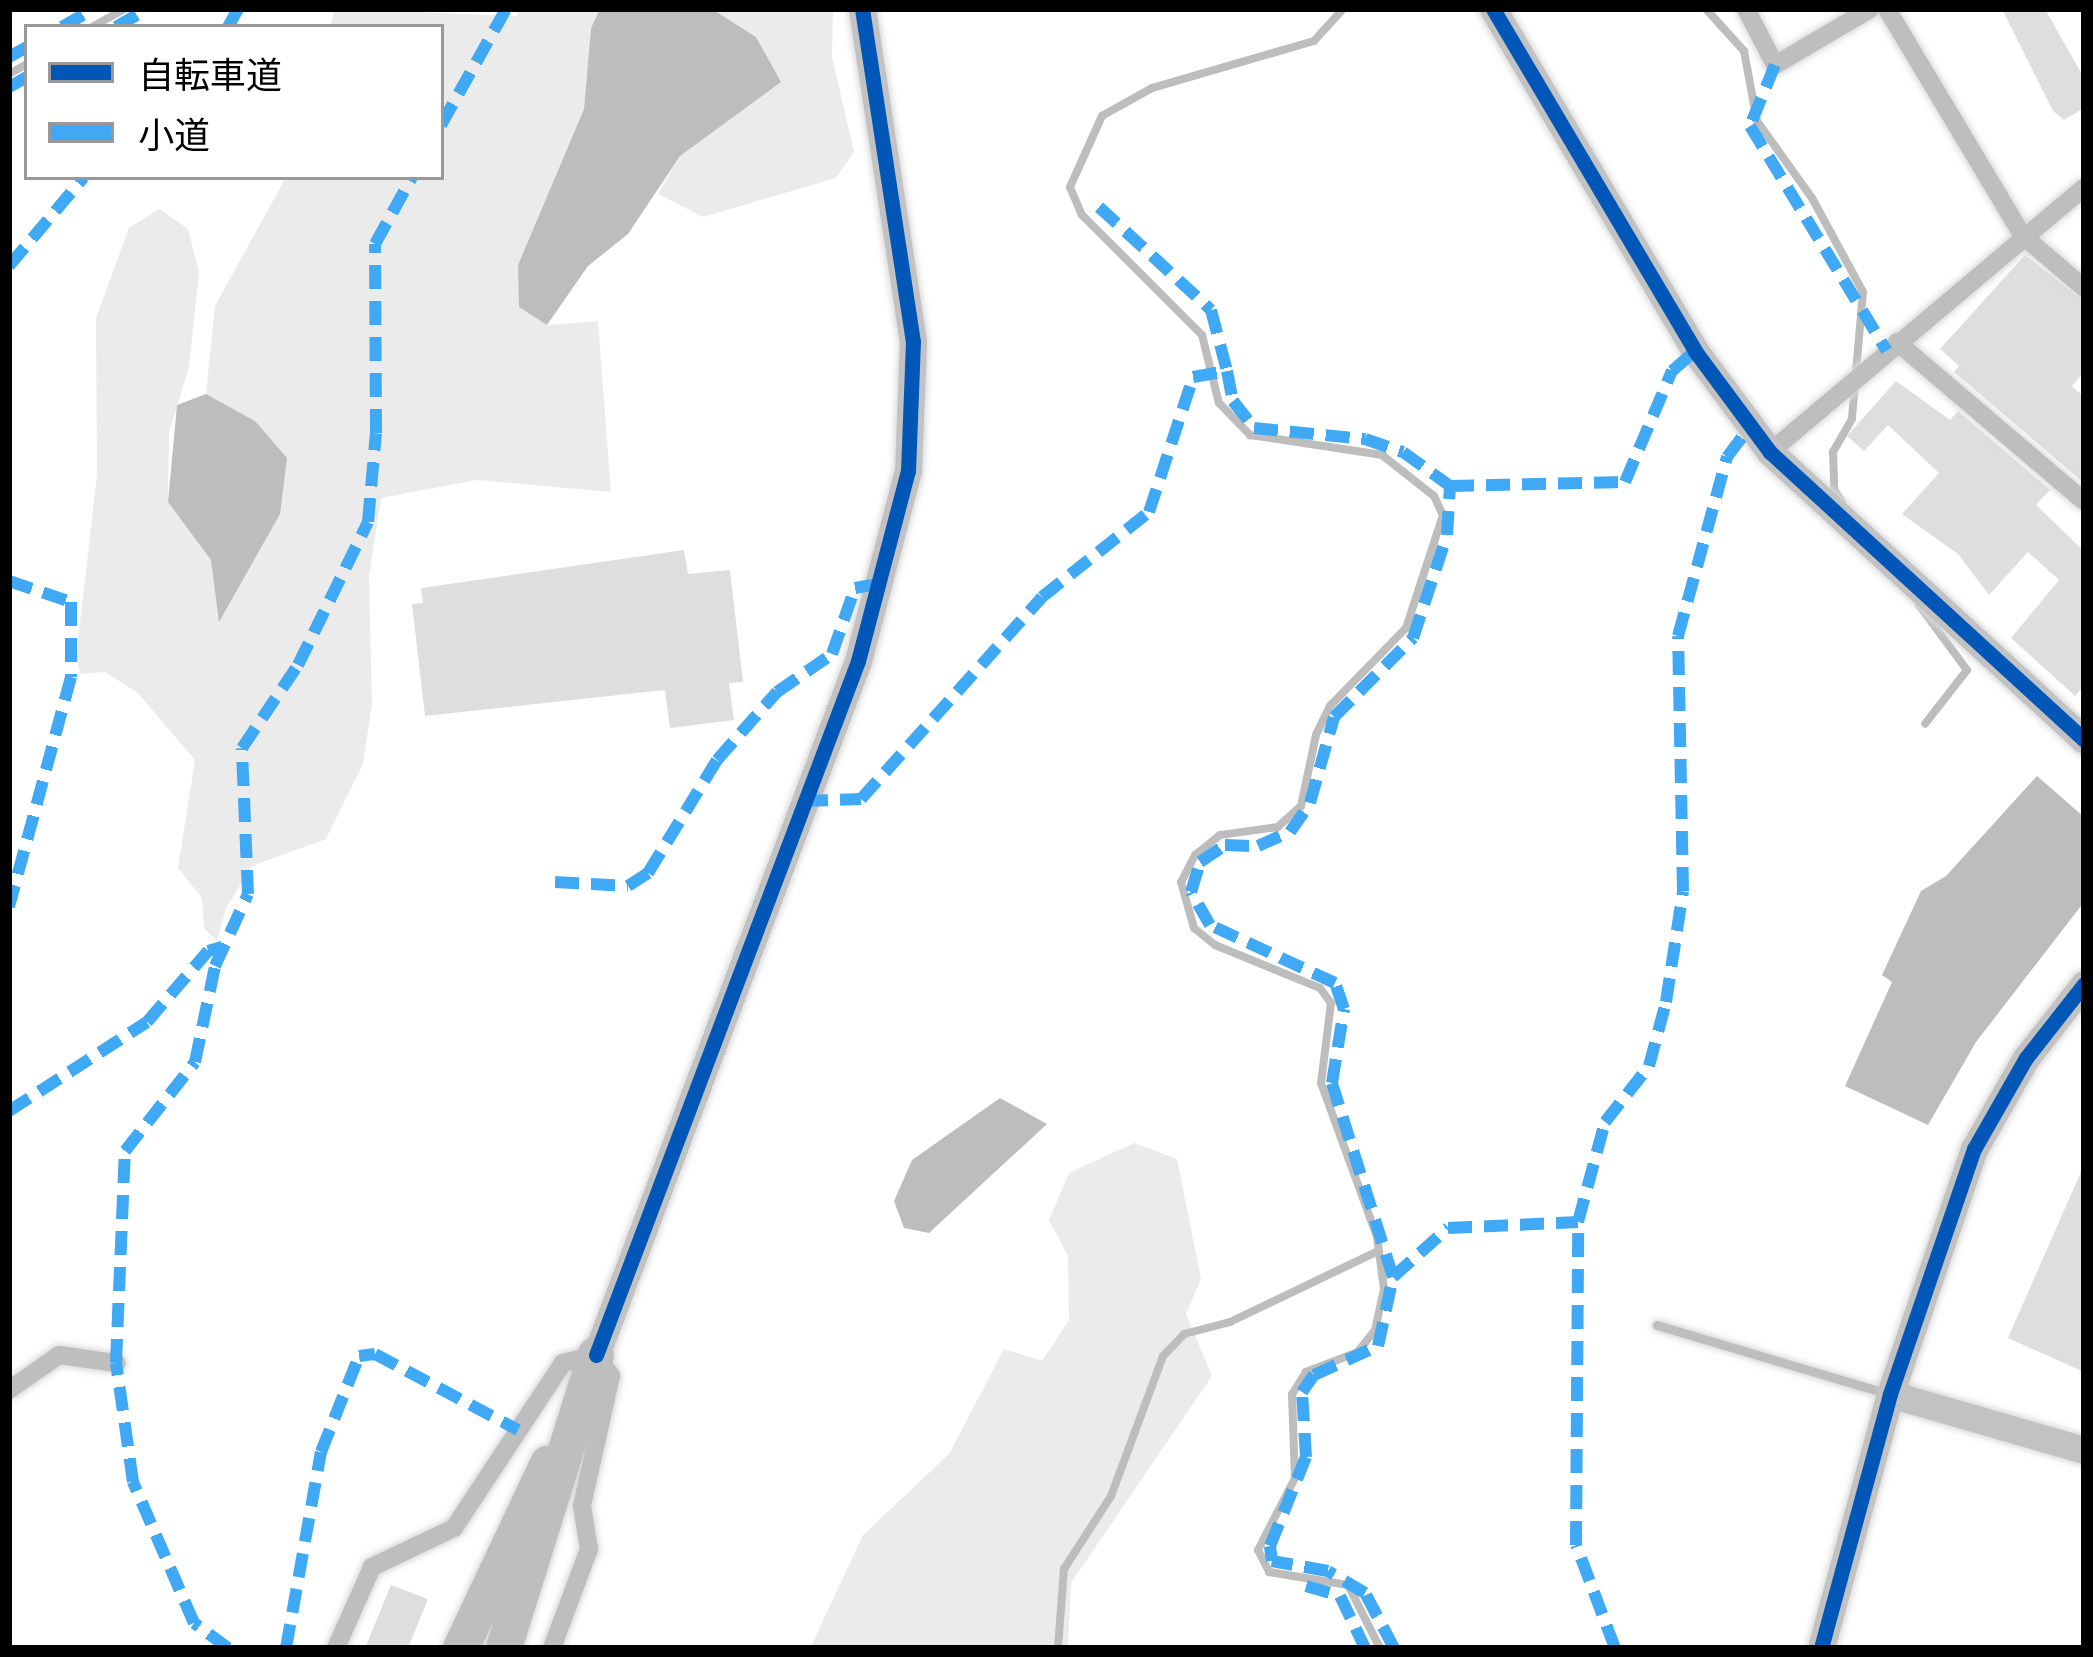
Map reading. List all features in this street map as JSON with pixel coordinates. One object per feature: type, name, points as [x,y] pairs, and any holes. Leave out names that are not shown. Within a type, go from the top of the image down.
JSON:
[{"type":"highway","points":[[460,1648],[591,1370]]},
{"type":"highway","points":[[504,1648],[591,1370]]},
{"type":"street","points":[[591,1370],[858,661],[908,471],[913,342],[862,9]]},
{"type":"street","points":[[1493,9],[1695,351],[1770,452],[2084,740]]},
{"type":"street","points":[[1747,9],[1775,64],[1870,9]]},
{"type":"street","points":[[1887,9],[2022,235],[2084,289]]},
{"type":"street","points":[[1770,452],[2022,235],[2084,188]]},
{"type":"street","points":[[1897,342],[2084,501]]},
{"type":"street","points":[[1821,1648],[1890,1394],[1974,1149],[2079,1000]]},
{"type":"street","points":[[9,1390],[59,1355],[116,1363]]},
{"type":"street","points":[[336,1648],[372,1567],[454,1528],[563,1363],[611,1376],[582,1506],[589,1549],[552,1648]]},
{"type":"street","points":[[1890,1394],[2084,1450]]},
{"type":"lane","points":[[1657,1325],[1890,1394]]},
{"type":"shaded area","points":[[334,9],[516,16],[520,9],[600,9],[591,28],[584,109],[518,265],[520,307],[548,325],[598,321],[611,492],[477,480],[381,498],[369,576],[372,703],[363,764],[326,839],[252,866],[226,908],[217,941],[204,928],[202,898],[178,868],[195,760],[138,693],[105,672],[81,674],[76,658],[97,475],[96,318],[129,228],[159,209],[188,229],[199,272],[189,367],[169,433],[168,502],[212,560],[220,620],[255,421],[206,394],[215,306],[284,180],[444,180],[444,24],[332,24]]},
{"type":"shaded area","points":[[600,9],[712,9],[756,37],[781,82],[680,156],[628,234],[588,266],[547,325],[519,307],[518,265],[584,109],[591,28]]},
{"type":"shaded area","points":[[712,9],[833,9],[832,57],[854,152],[836,178],[703,217],[658,194],[680,156],[780,82],[756,37]]},
{"type":"shaded area","points":[[206,394],[255,421],[287,458],[280,514],[219,622],[211,560],[168,502],[177,405]]},
{"type":"shaded area","points":[[2037,776],[2084,817],[2084,902],[1976,1042],[1928,1125],[1845,1086],[1892,982],[1882,975],[1921,891],[1946,876]]},
{"type":"shaded area","points":[[1000,1098],[1047,1124],[929,1233],[904,1228],[894,1201],[912,1160]]},
{"type":"shaded area","points":[[1134,1143],[1177,1159],[1201,1279],[1186,1314],[1212,1376],[1071,1583],[1068,1648],[810,1648],[863,1535],[949,1454],[1004,1349],[1042,1361],[1069,1320],[1068,1256],[1049,1220],[1069,1173]]},
{"type":"building","points":[[2002,9],[2045,9],[2084,78],[2084,108],[2064,120],[2053,111]]},
{"type":"building","points":[[2025,255],[2084,301],[2084,372],[2072,386],[2084,397],[2084,483],[1954,372],[1959,366],[1940,349]]},
{"type":"building","points":[[1896,381],[1950,420],[1958,411],[2050,490],[2036,505],[2084,551],[2084,686],[2075,696],[2011,638],[2059,580],[2028,552],[1989,595],[1958,554],[1902,514],[1939,473],[1888,425],[1864,451],[1847,436]]},
{"type":"building","points":[[684,550],[688,574],[730,570],[743,682],[729,683],[734,720],[670,728],[665,690],[425,716],[412,604],[423,603],[421,588]]},
{"type":"building","points":[[2084,1165],[2084,1372],[2008,1338]]},
{"type":"building","points":[[391,1585],[428,1599],[408,1648],[365,1648]]},
{"type":"waterway","points":[[97,24],[124,9]]},
{"type":"waterway","points":[[1343,9],[1314,41],[1152,88],[1102,116],[1070,187],[1082,215],[1202,335],[1219,403],[1250,435],[1382,455],[1434,496],[1443,515],[1406,628],[1330,706],[1316,735],[1301,806],[1278,827],[1220,835],[1195,855],[1181,882],[1194,928],[1215,945],[1320,988],[1331,1003],[1321,1083],[1377,1237],[1384,1289],[1375,1330],[1358,1352],[1306,1372],[1292,1394],[1295,1478],[1258,1550],[1269,1572],[1348,1585],[1380,1648]]},
{"type":"waterway","points":[[1706,9],[1744,51],[1757,121],[1812,198],[1863,292],[1852,419],[1833,452],[1834,490],[1842,502]]},
{"type":"waterway","points":[[9,74],[24,66]]},
{"type":"waterway","points":[[1919,605],[1967,670],[1925,724]]},
{"type":"waterway","points":[[1058,1648],[1064,1569],[1111,1496],[1163,1356],[1184,1334],[1230,1322],[1378,1251]]},
{"type":"marked path","points":[[67,24],[93,9]]},
{"type":"marked path","points":[[121,24],[147,9]]},
{"type":"marked path","points":[[230,24],[238,9]]},
{"type":"marked path","points":[[444,120],[506,9]]},
{"type":"marked path","points":[[9,57],[24,49]]},
{"type":"marked path","points":[[1775,65],[1750,126],[1887,351]]},
{"type":"marked path","points":[[9,87],[24,79]]},
{"type":"marked path","points":[[9,266],[81,180]]},
{"type":"marked path","points":[[228,1648],[194,1623],[133,1482],[116,1363],[125,1151],[195,1062],[215,966],[248,894],[242,748],[298,665],[368,522],[376,433],[375,244],[410,180]]},
{"type":"marked path","points":[[1099,207],[1211,310],[1227,371]]},
{"type":"marked path","points":[[804,801],[861,799],[1042,597],[1149,512],[1193,377],[1227,371],[1233,401],[1254,428],[1365,439],[1403,452],[1450,486],[1625,482],[1672,371],[1695,351]]},
{"type":"marked path","points":[[1615,1648],[1576,1545],[1578,1222],[1605,1122],[1649,1066],[1666,1002],[1683,891],[1678,636],[1727,457],[1750,426]]},
{"type":"marked path","points":[[1393,1277],[1332,1083],[1344,1009],[1335,983],[1210,925],[1191,892],[1200,862],[1225,845],[1258,846],[1290,832],[1310,803],[1334,717],[1413,638],[1447,535],[1450,486]]},
{"type":"marked path","points":[[9,581],[71,602],[71,677],[9,907]]},
{"type":"marked path","points":[[555,882],[628,886],[648,873],[717,760],[777,692],[832,654],[855,588],[883,583]]},
{"type":"marked path","points":[[9,1111],[147,1022],[208,951],[222,947]]},
{"type":"marked path","points":[[1394,1648],[1365,1593],[1328,1571],[1272,1561],[1270,1546],[1306,1457],[1302,1392],[1314,1375],[1378,1346],[1393,1277],[1448,1228],[1578,1222]]},
{"type":"marked path","points":[[286,1648],[321,1452],[359,1356],[375,1354],[518,1430]]},
{"type":"marked path","points":[[1306,1586],[1340,1596],[1365,1648]]},
{"type":"cycle path","points":[[596,1355],[858,661],[908,471],[913,342],[862,9]]},
{"type":"cycle path","points":[[1493,9],[1695,351],[1770,452],[2084,740]]},
{"type":"cycle path","points":[[1821,1648],[1890,1394],[1974,1149],[2026,1058],[2084,984]]}]
